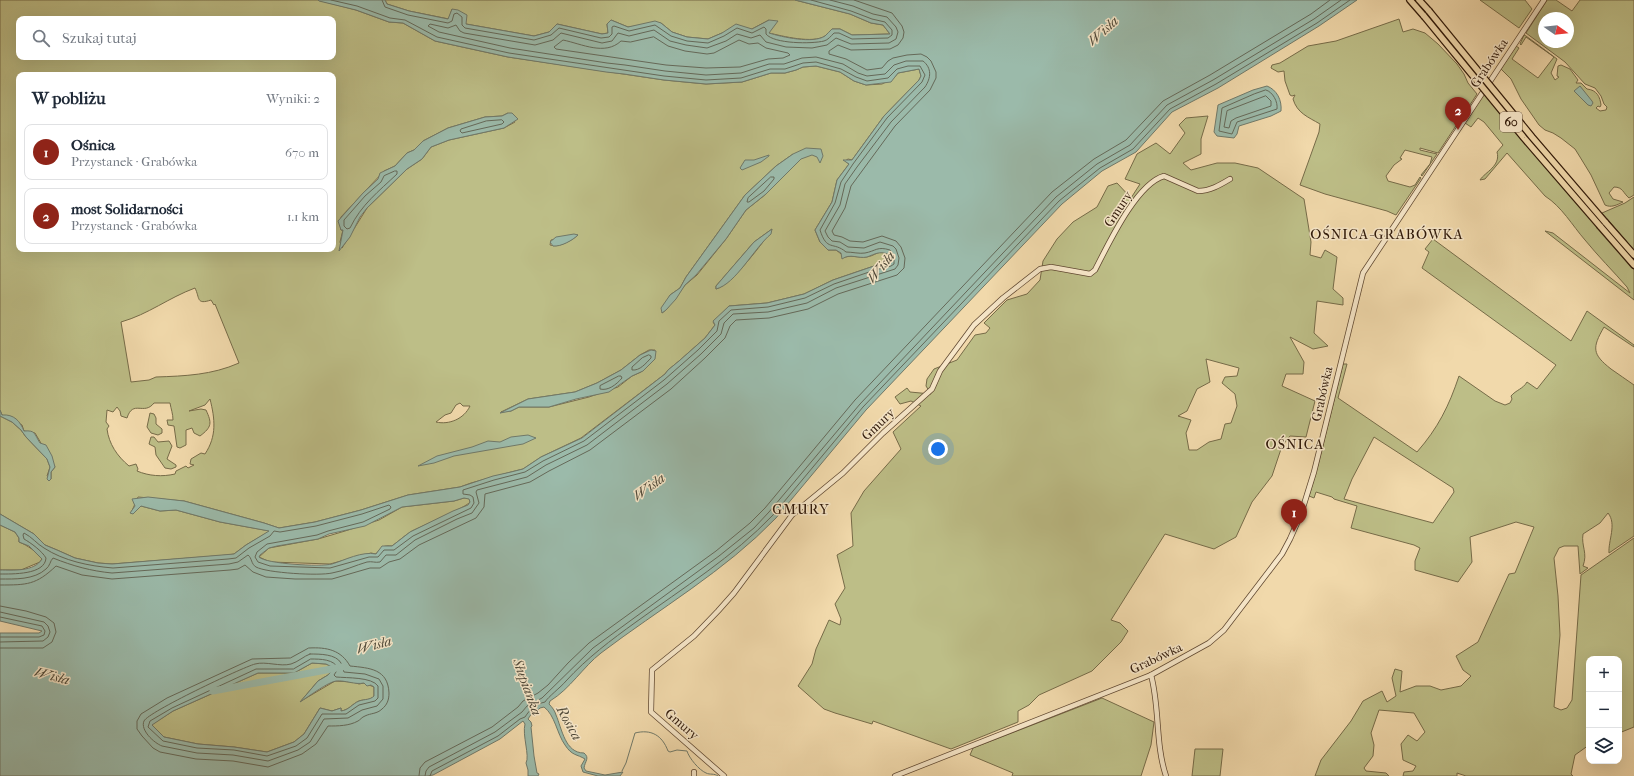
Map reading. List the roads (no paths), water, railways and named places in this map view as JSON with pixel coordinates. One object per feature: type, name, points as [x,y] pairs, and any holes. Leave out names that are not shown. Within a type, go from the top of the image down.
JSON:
[{"type":"main road","name":"60","points":[[1410,0],[1524,138],[1634,265]]},
{"type":"main road","name":"60","points":[[1419,0],[1532,137],[1634,255]]},
{"type":"street","name":"Grabówka","points":[[895,776],[1151,674],[1192,653],[1218,637],[1286,549],[1296,526],[1311,483],[1358,291],[1364,273],[1544,0]]},
{"type":"street","name":"Gmury","points":[[724,776],[651,712],[652,670],[694,636],[726,602],[792,515],[843,473],[883,433],[932,389],[940,371],[974,325],[1003,298],[1040,269],[1051,267],[1090,274],[1095,270],[1131,205],[1159,178],[1164,176],[1203,191],[1217,187],[1230,179]]},
{"type":"street","points":[[1151,674],[1155,692],[1162,757],[1166,776]]},
{"type":"water","name":"Słupianka","points":[[318,0],[385,0],[387,4],[409,11],[448,19],[452,9],[458,10],[467,15],[466,24],[534,36],[549,32],[557,24],[602,34],[608,33],[607,24],[611,20],[628,27],[655,21],[661,23],[672,32],[687,37],[708,39],[722,33],[736,24],[752,29],[769,20],[778,21],[769,33],[805,40],[825,36],[832,29],[840,29],[852,35],[890,34],[883,25],[871,23],[850,14],[795,0],[1357,0],[1319,26],[1218,88],[1172,112],[1136,152],[1102,171],[1062,204],[866,410],[776,518],[714,572],[601,653],[564,690],[550,701],[549,704],[555,712],[568,745],[572,749],[584,753],[587,756],[584,768],[586,771],[605,775],[623,772],[620,776],[598,776],[583,772],[581,766],[585,759],[572,753],[568,749],[562,741],[551,715],[544,707],[540,708],[535,713],[532,713],[528,719],[532,726],[534,756],[537,773],[539,774],[538,776],[528,776],[524,734],[525,724],[523,721],[500,739],[433,775],[427,776],[0,776],[0,633],[39,633],[42,631],[0,621],[0,570],[29,568],[34,566],[42,559],[29,546],[19,542],[19,538],[15,532],[0,525],[0,514],[34,534],[45,545],[75,558],[98,563],[112,564],[234,554],[269,531],[220,522],[176,510],[160,511],[141,506],[133,514],[130,513],[135,506],[132,499],[148,497],[184,501],[279,528],[315,522],[361,510],[408,495],[460,487],[493,476],[523,469],[541,457],[582,438],[665,374],[705,338],[715,325],[713,321],[729,306],[767,303],[804,294],[833,280],[890,262],[888,254],[882,253],[877,253],[867,257],[848,256],[842,259],[841,253],[836,250],[828,250],[820,242],[815,230],[832,202],[837,180],[849,164],[843,160],[852,160],[884,116],[919,80],[921,76],[919,69],[898,73],[891,82],[866,85],[854,81],[840,72],[816,66],[803,67],[785,73],[771,73],[742,82],[706,84],[664,80],[508,57],[435,41],[403,23],[389,22],[356,10]],"holes":[[[464,498],[469,499],[470,502],[468,505],[410,532],[392,546],[382,546],[376,554],[371,553],[359,555],[326,565],[282,563],[259,557],[269,548],[318,539],[329,534],[365,526],[402,507],[454,501]],[[312,663],[326,664],[334,668],[328,675],[318,681],[300,702],[323,687],[336,681],[364,683],[367,686],[371,685],[374,687],[374,696],[369,699],[359,701],[341,711],[341,708],[332,711],[320,708],[304,734],[294,742],[267,752],[198,744],[164,737],[152,725],[173,711],[258,673],[294,673]]]},
{"type":"water","points":[[1267,86],[1274,90],[1278,96],[1281,103],[1281,111],[1271,116],[1239,126],[1237,134],[1234,138],[1217,136],[1214,132],[1218,105],[1253,90]]},
{"type":"water","points":[[1580,86],[1592,101],[1593,103],[1591,106],[1588,105],[1574,91]]},
{"type":"water","points":[[512,113],[518,119],[504,128],[449,140],[431,147],[422,159],[407,169],[367,208],[360,217],[350,237],[339,251],[343,230],[341,230],[338,221],[363,193],[378,179],[380,173],[395,166],[407,153],[414,150],[423,141],[448,128],[485,117],[502,116]]},
{"type":"water","points":[[806,148],[821,149],[823,156],[820,163],[817,157],[812,155],[801,159],[766,194],[746,210],[726,239],[696,275],[685,285],[676,299],[662,313],[661,308],[670,295],[680,288],[686,277],[745,195],[776,166],[793,154]]},
{"type":"water","points":[[769,155],[761,162],[742,170],[740,168],[745,160],[754,160]]},
{"type":"water","points":[[772,229],[771,234],[738,273],[723,286],[716,289],[716,286],[754,242]]},
{"type":"water","points":[[574,234],[578,235],[563,244],[553,246],[550,242],[556,237]]},
{"type":"water","points":[[651,350],[656,351],[655,359],[643,371],[632,376],[609,392],[576,399],[549,407],[519,407],[511,411],[500,413],[528,399],[575,392],[597,383],[621,370],[640,355]]},
{"type":"water","points":[[0,410],[2,415],[10,416],[16,419],[21,424],[24,431],[33,432],[40,443],[46,445],[52,456],[55,467],[51,472],[51,479],[49,481],[47,479],[50,467],[47,459],[21,430],[12,422],[0,416]]},
{"type":"water","points":[[528,435],[536,438],[523,444],[454,456],[434,463],[418,466],[437,456],[472,447],[488,441],[500,442],[511,437]]},
{"type":"waterway","name":"Wisła","points":[[213,691],[342,667]]},
{"type":"waterway","name":"Rosica","points":[[622,771],[635,733],[646,732],[655,734],[659,737],[670,752],[677,750],[687,751],[697,767],[708,774],[718,776]]},
{"type":"place","name":"most Solidarności","points":[[1458,130]]},
{"type":"place","name":"Ośnica","points":[[1294,532]]},
{"type":"district","name":"OŚNICA-GRABÓWKA","points":[[1387,234]]},
{"type":"district","name":"OŚNICA","points":[[1295,444]]},
{"type":"district","name":"GMURY","points":[[801,509]]}]
